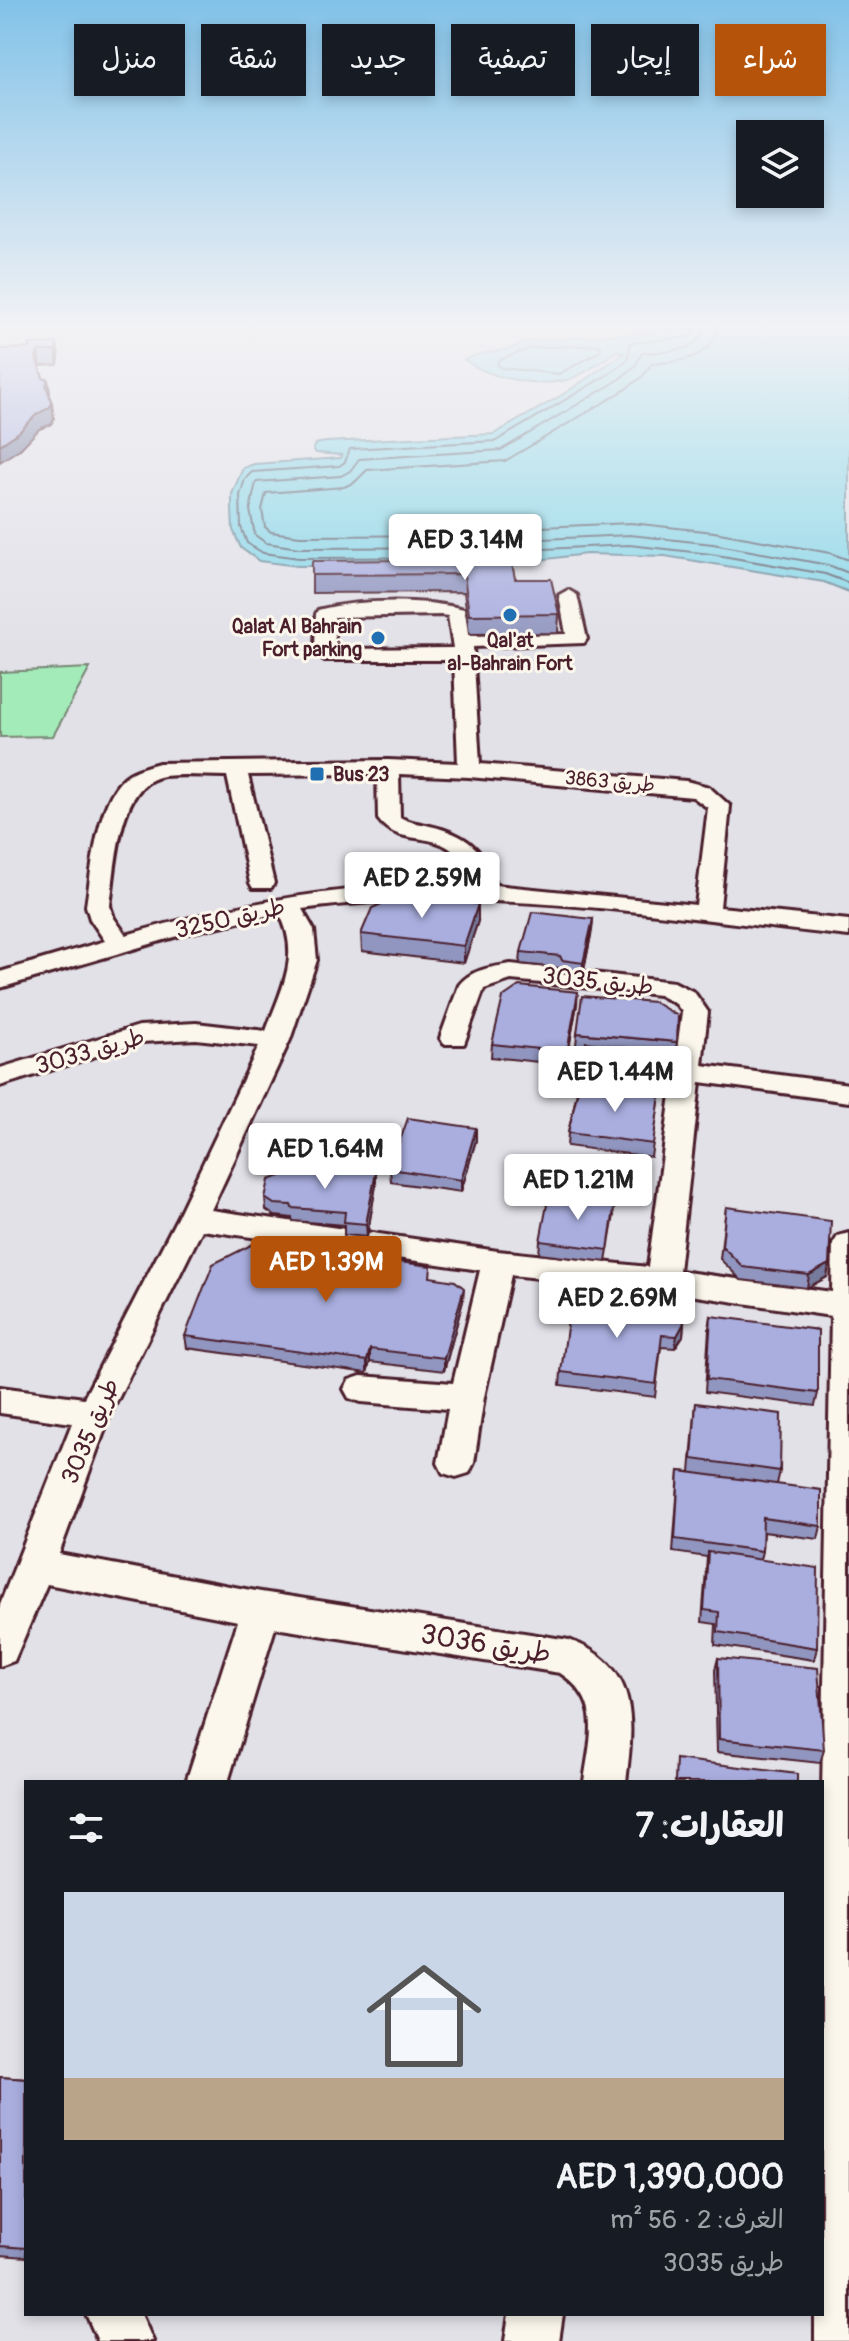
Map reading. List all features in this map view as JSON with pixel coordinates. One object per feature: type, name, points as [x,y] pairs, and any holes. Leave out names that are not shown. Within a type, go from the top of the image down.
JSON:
[{"type":"street","points":[[469,770],[463,648],[457,613],[448,610],[340,610],[325,616],[325,651],[328,655],[463,648],[577,639],[568,595]]},
{"type":"street","points":[[388,767],[389,819],[398,827],[450,838],[465,848],[479,862],[485,892]]},
{"type":"street","name":"طريق 3863","points":[[121,945],[102,919],[99,898],[112,823],[126,787],[134,780],[159,770],[388,767],[469,770],[686,788],[712,798],[719,806],[707,913]]},
{"type":"street","points":[[236,769],[262,883]]},
{"type":"street","name":"طريق 3250","points":[[0,980],[203,922],[287,904],[376,894],[485,892],[849,928]]},
{"type":"street","name":"طريق 3035","points":[[0,1649],[36,1566],[94,1413],[192,1218],[276,1040],[304,960],[301,930],[287,904]]},
{"type":"street","name":"طريق 3035","points":[[454,1038],[472,985],[489,976],[511,972],[665,988],[685,998],[695,1012],[662,1280]]},
{"type":"street","name":"طريق 3033","points":[[0,1077],[139,1034],[196,1031],[276,1040]]},
{"type":"street","points":[[687,1072],[849,1093]]},
{"type":"street","points":[[192,1218],[498,1262],[662,1280],[847,1306]]},
{"type":"street","points":[[842,2341],[845,2280],[832,2121],[847,1539],[849,1244]]},
{"type":"street","points":[[456,1463],[467,1397],[498,1262]]},
{"type":"street","points":[[361,1389],[467,1397]]},
{"type":"street","points":[[0,1400],[94,1413]]},
{"type":"street","name":"طريق 3036","points":[[36,1566],[261,1609],[569,1657],[596,1676],[610,1705],[611,1731],[605,1780]]},
{"type":"street","points":[[208,1780],[261,1609]]},
{"type":"street","points":[[114,2316],[126,2341]]},
{"type":"street","points":[[532,2341],[536,2316]]},
{"type":"green space","points":[[90,668],[53,736],[0,737],[0,672]]},
{"type":"water","points":[[489,434],[849,434],[849,592],[824,582],[665,556],[586,554],[499,565],[298,566],[259,561],[241,548],[233,530],[232,494],[243,468],[254,464],[341,458],[342,455],[316,453],[313,449],[315,444]]},
{"type":"building","points":[[0,434],[16,434],[0,445]]},
{"type":"building","points":[[511,559],[515,579],[551,579],[559,614],[469,615],[464,574],[312,575],[312,561]]},
{"type":"building","points":[[402,895],[478,904],[464,946],[361,934],[372,908]]},
{"type":"building","points":[[532,912],[593,919],[583,963],[562,960],[560,956],[521,952]]},
{"type":"building","points":[[519,986],[578,992],[567,1052],[492,1044],[503,997]]},
{"type":"building","points":[[582,996],[654,1002],[678,1016],[677,1042],[577,1033]]},
{"type":"building","points":[[586,1042],[658,1052],[650,1090],[577,1080]]},
{"type":"building","points":[[579,1085],[660,1095],[653,1144],[568,1133]]},
{"type":"building","points":[[408,1118],[476,1128],[461,1180],[390,1169]]},
{"type":"building","points":[[285,1166],[376,1172],[366,1224],[344,1222],[345,1212],[292,1208],[291,1205],[274,1204],[265,1198],[269,1180],[283,1175]]},
{"type":"building","points":[[549,1194],[615,1202],[608,1250],[540,1241]]},
{"type":"building","points":[[726,1207],[831,1221],[829,1264],[809,1275],[743,1267],[722,1246]]},
{"type":"building","points":[[253,1244],[431,1266],[430,1277],[455,1281],[464,1288],[444,1358],[370,1349],[367,1361],[185,1336],[213,1264]]},
{"type":"building","points":[[580,1300],[678,1311],[684,1323],[677,1336],[662,1335],[656,1384],[561,1372],[570,1305]]},
{"type":"building","points":[[711,1316],[818,1330],[818,1393],[707,1379]]},
{"type":"building","points":[[696,1403],[781,1414],[780,1471],[692,1459]]},
{"type":"building","points":[[679,1471],[821,1490],[821,1526],[763,1518],[762,1551],[675,1539]]},
{"type":"building","points":[[708,1552],[818,1568],[817,1648],[718,1632],[719,1612],[704,1610]]},
{"type":"building","points":[[718,1658],[818,1668],[824,1750],[719,1739]]},
{"type":"building","points":[[676,1759],[797,1774],[797,1780],[675,1780]]},
{"type":"building","points":[[0,2077],[24,2079],[24,2248],[0,2246]]},
{"type":"place","name":"Qal'at al-Bahrain Fort","points":[[510,615]]},
{"type":"place","name":"Qalat Al Bahrain Fort parking","points":[[378,638]]},
{"type":"place","name":"Bus 23","points":[[317,774]]}]
